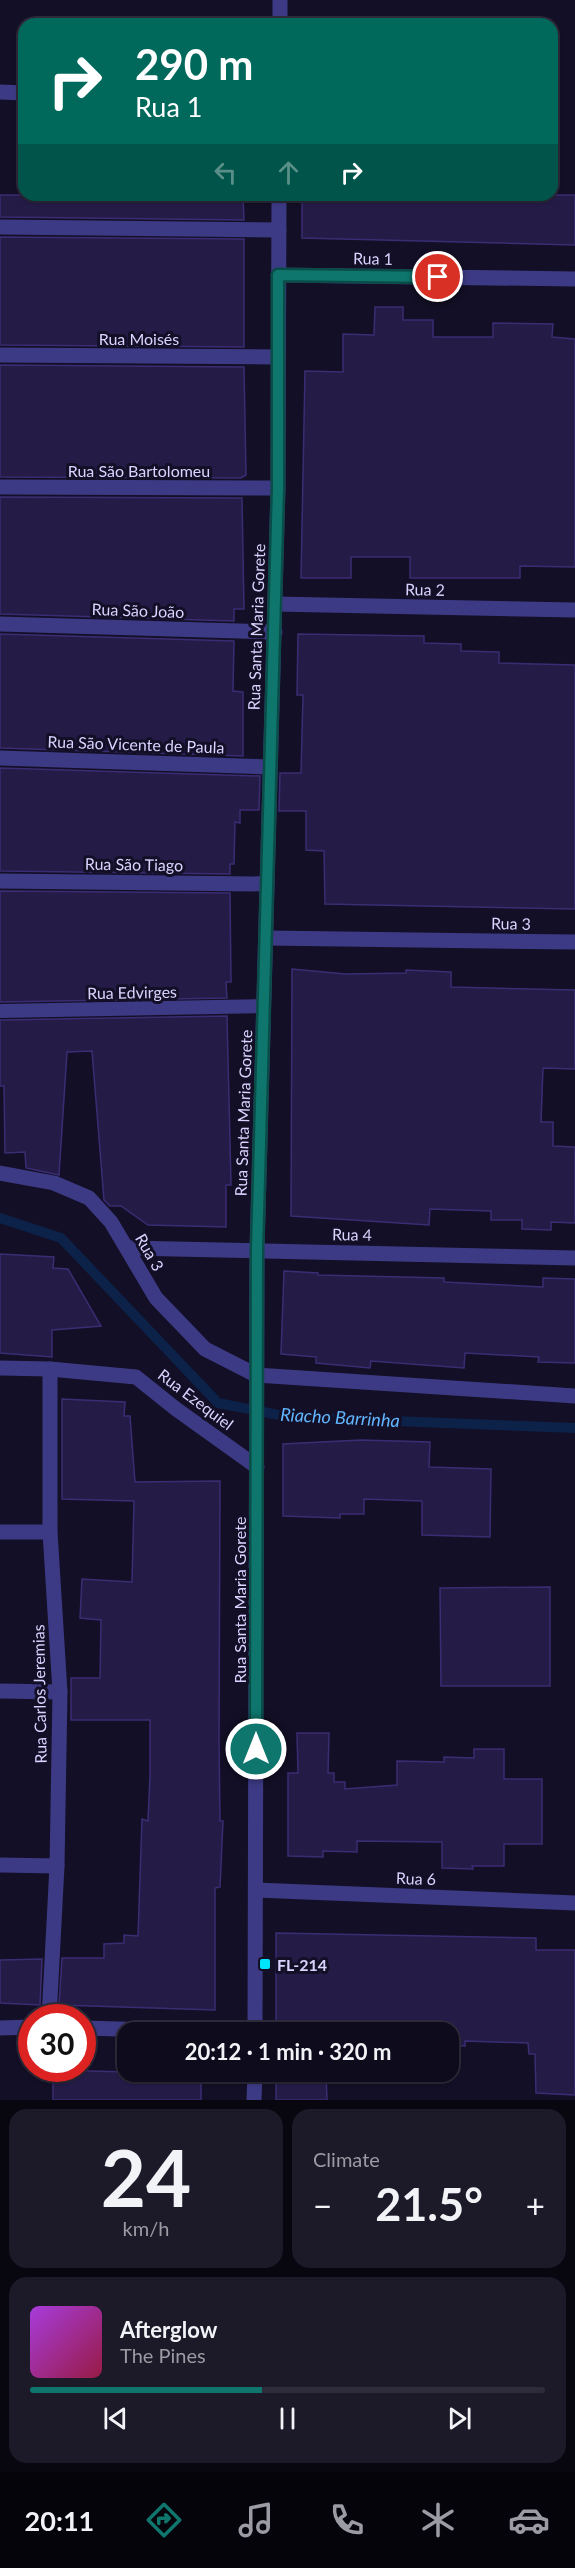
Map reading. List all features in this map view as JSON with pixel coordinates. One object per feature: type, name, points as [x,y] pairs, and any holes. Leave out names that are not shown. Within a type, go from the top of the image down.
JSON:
[{"type":"street","points":[[280,0],[280,18]]},
{"type":"street","points":[[0,92],[18,93]]},
{"type":"street","name":"Rua Santa Maria Gorete","points":[[255,2022],[257,1250],[278,488],[279,201]]},
{"type":"street","points":[[0,227],[279,230]]},
{"type":"street","name":"Rua 1","points":[[278,275],[575,279]]},
{"type":"street","name":"Rua Moisés","points":[[0,355],[277,357]]},
{"type":"street","name":"Rua São Bartolomeu","points":[[0,487],[278,488]]},
{"type":"street","name":"Rua 2","points":[[275,604],[575,610]]},
{"type":"street","name":"Rua São João","points":[[0,624],[274,632]]},
{"type":"street","name":"Rua São Vicente de Paula","points":[[0,758],[270,767]]},
{"type":"street","name":"Rua São Tiago","points":[[0,881],[267,884]]},
{"type":"street","name":"Rua 3","points":[[266,938],[575,942]]},
{"type":"street","name":"Rua 3","points":[[0,1173],[54,1183],[89,1197],[111,1222],[156,1298],[205,1350],[256,1381]]},
{"type":"street","name":"Rua 4","points":[[128,1248],[575,1258]]},
{"type":"street","name":"Rua Ezequiel","points":[[0,1368],[50,1369],[136,1377],[176,1410],[257,1467]]},
{"type":"street","name":"Rua Carlos Jeremias","points":[[50,1369],[50,1532],[60,1692],[57,1866],[50,2004]]},
{"type":"street","points":[[256,1381],[575,1396]]},
{"type":"street","points":[[0,1532],[50,1532]]},
{"type":"street","points":[[0,1691],[60,1692]]},
{"type":"street","points":[[0,1864],[57,1866]]},
{"type":"street","name":"Rua 6","points":[[256,1890],[575,1903]]},
{"type":"street","points":[[0,2028],[18,2028]]},
{"type":"street","points":[[96,2028],[117,2029]]},
{"type":"street","points":[[254,2100],[255,2082]]},
{"type":"lane","name":"Rua Edvirges","points":[[0,1011],[264,1006]]},
{"type":"building","points":[[0,195],[18,195],[18,201],[243,201],[244,220],[0,217]]},
{"type":"building","points":[[558,195],[575,195],[575,245],[302,238],[302,201],[558,201]]},
{"type":"building","points":[[0,237],[244,239],[244,347],[0,345]]},
{"type":"building","points":[[375,307],[403,307],[403,320],[433,320],[433,337],[493,337],[493,323],[553,324],[552,337],[575,339],[575,567],[520,566],[520,578],[410,578],[410,557],[351,557],[351,578],[301,578],[305,371],[343,372],[343,334],[374,335]]},
{"type":"building","points":[[0,365],[244,367],[246,475],[241,478],[0,477]]},
{"type":"building","points":[[0,497],[242,498],[244,609],[234,609],[234,621],[0,614]]},
{"type":"building","points":[[0,634],[234,641],[233,691],[243,692],[243,756],[0,748]]},
{"type":"building","points":[[298,634],[424,636],[424,643],[461,644],[461,651],[499,652],[499,663],[575,665],[575,909],[325,904],[324,851],[306,850],[306,811],[279,811],[280,773],[301,773],[303,695],[297,695]]},
{"type":"building","points":[[0,768],[260,776],[259,810],[240,810],[240,823],[235,822],[234,864],[230,864],[230,874],[0,871]]},
{"type":"building","points":[[0,891],[230,893],[231,982],[226,982],[227,998],[0,1002]]},
{"type":"building","points":[[292,969],[345,974],[406,973],[406,970],[451,972],[451,987],[575,990],[575,1069],[543,1068],[541,1122],[553,1122],[553,1146],[575,1147],[575,1223],[551,1222],[551,1230],[522,1229],[522,1220],[491,1220],[491,1211],[430,1209],[429,1225],[291,1216]]},
{"type":"building","points":[[227,1016],[231,1185],[226,1185],[226,1227],[148,1225],[121,1206],[110,1206],[104,1200],[92,1051],[67,1052],[59,1175],[26,1168],[25,1152],[5,1153],[4,1086],[0,1086],[0,1020]]},
{"type":"building","points":[[0,1254],[54,1257],[53,1268],[68,1269],[101,1326],[52,1330],[52,1357],[0,1353]]},
{"type":"building","points":[[284,1271],[318,1273],[318,1275],[444,1278],[444,1282],[543,1287],[543,1278],[575,1279],[575,1363],[538,1362],[539,1357],[465,1353],[464,1368],[371,1361],[370,1368],[316,1363],[316,1357],[281,1354]]},
{"type":"building","points":[[62,1399],[125,1402],[124,1416],[130,1416],[135,1482],[220,1481],[219,1741],[220,1821],[223,1821],[220,1887],[215,1888],[215,2010],[59,2004],[62,1958],[104,1958],[104,1944],[124,1943],[124,1935],[138,1936],[142,1819],[148,1821],[150,1776],[150,1720],[71,1720],[71,1678],[100,1678],[101,1620],[80,1618],[82,1579],[132,1582],[134,1501],[62,1499]]},
{"type":"building","points":[[361,1440],[430,1442],[429,1467],[491,1469],[490,1537],[422,1535],[422,1501],[364,1499],[364,1514],[340,1514],[340,1518],[283,1516],[283,1444]]},
{"type":"building","points":[[550,1587],[550,1686],[441,1686],[440,1588]]},
{"type":"building","points":[[297,1733],[329,1733],[328,1773],[334,1773],[334,1782],[345,1782],[345,1789],[397,1785],[397,1761],[444,1762],[444,1757],[474,1758],[474,1749],[504,1749],[504,1779],[542,1779],[542,1844],[504,1844],[504,1866],[472,1866],[473,1869],[442,1868],[442,1842],[357,1841],[357,1852],[323,1851],[323,1857],[288,1856],[288,1773],[298,1773]]},
{"type":"building","points":[[276,1933],[536,1938],[536,1950],[575,1950],[575,2095],[536,2093],[535,2054],[529,2054],[528,2043],[465,2041],[465,2046],[459,2046],[459,2022],[276,2022]]},
{"type":"building","points":[[42,1959],[40,2004],[0,2003],[0,1960]]},
{"type":"building","points":[[96,2071],[117,2072],[117,2082],[201,2082],[201,2100],[53,2100],[53,2082],[96,2082]]},
{"type":"building","points":[[276,2082],[326,2082],[327,2100],[276,2100]]},
{"type":"waterway","name":"Riacho Barrinha","points":[[0,1218],[61,1238],[218,1403],[289,1417],[575,1428]]},
{"type":"place","name":"FL-214","points":[[265,1964]]},
{"type":"route","points":[[256,1749],[257,1250],[278,488],[278,275],[438,277]]}]
